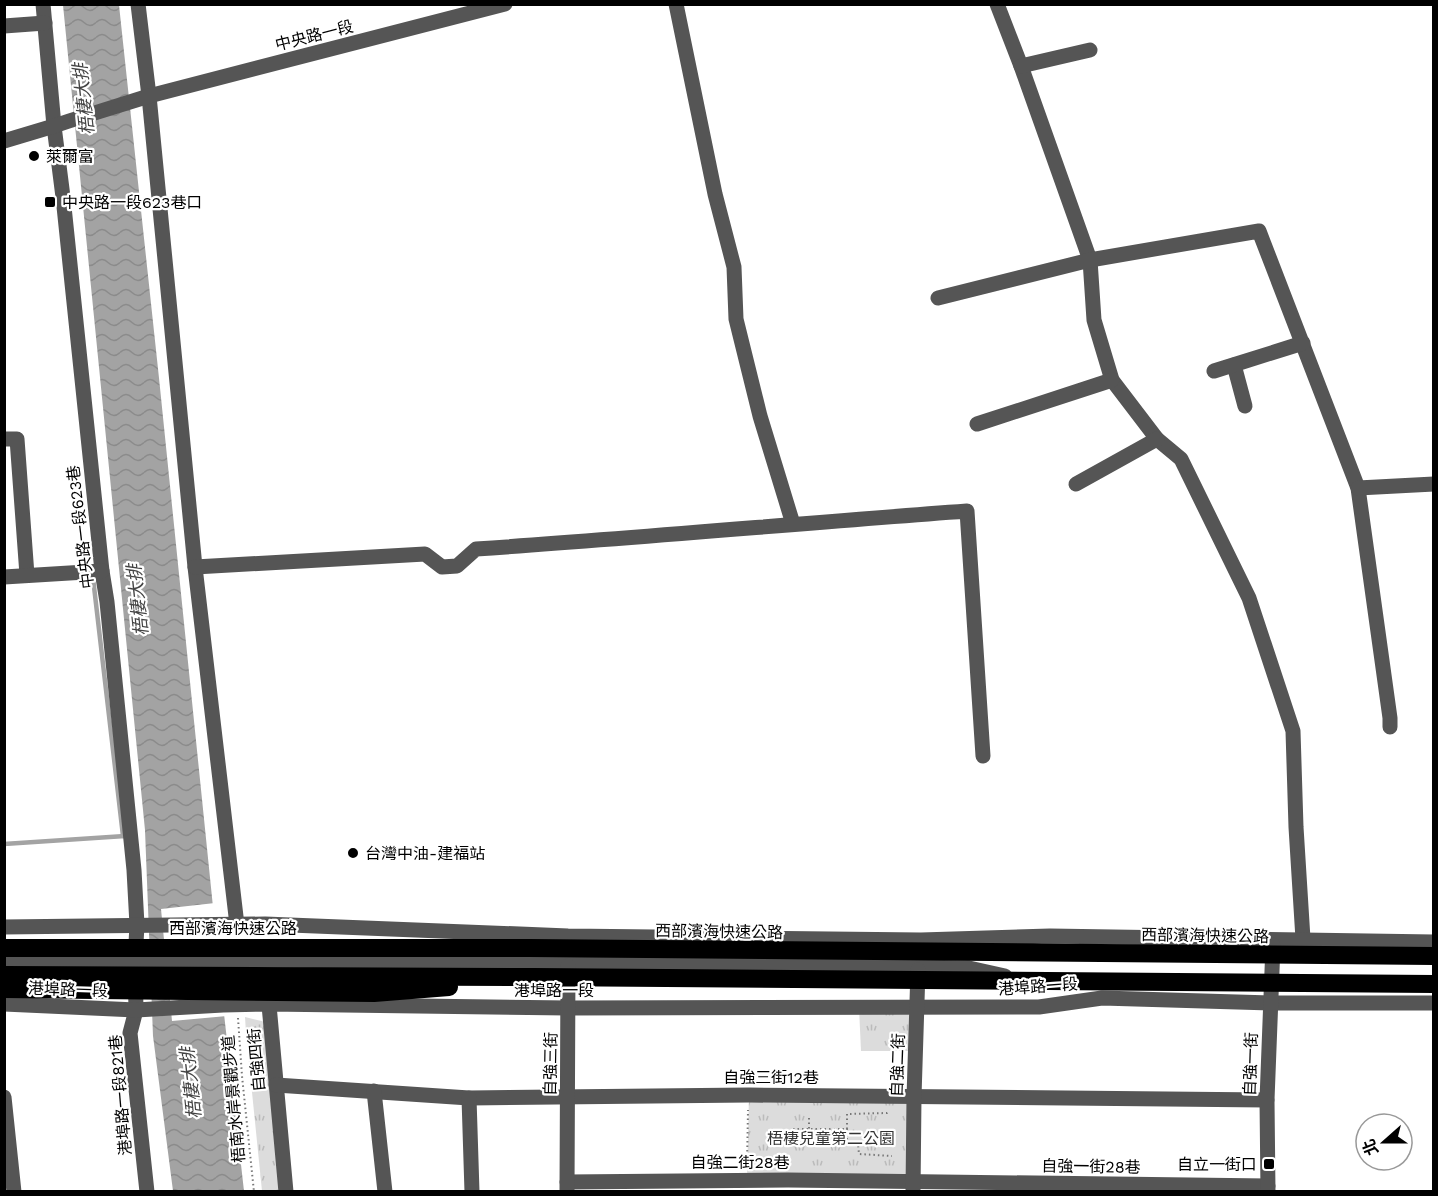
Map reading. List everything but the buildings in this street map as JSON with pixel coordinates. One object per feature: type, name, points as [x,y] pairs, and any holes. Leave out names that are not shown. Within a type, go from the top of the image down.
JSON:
[{"type":"highway","points":[[4,936],[447,938],[491,940],[529,948]]},
{"type":"highway","name":"西部濱海快速公路","points":[[4,948],[529,948],[1434,956]]},
{"type":"highway","points":[[4,975],[1434,984]]},
{"type":"highway","points":[[4,989],[374,993],[488,985],[534,977]]},
{"type":"street","name":"中央路一段623巷","points":[[43,4],[62,124],[63,197],[107,602],[134,870],[137,925]]},
{"type":"street","points":[[138,4],[195,567],[237,925]]},
{"type":"street","name":"中央路一段","points":[[62,124],[149,96],[505,4]]},
{"type":"street","points":[[676,4],[715,194],[734,267],[736,319],[760,416],[793,524]]},
{"type":"street","points":[[997,4],[1090,260],[1094,320],[1113,380],[1157,439],[1181,459],[1249,598],[1293,731],[1303,939]]},
{"type":"street","points":[[4,26],[45,23]]},
{"type":"street","points":[[1020,66],[1090,50]]},
{"type":"street","points":[[4,141],[62,124]]},
{"type":"street","points":[[938,298],[1090,260],[1259,231],[1358,488],[1390,727]]},
{"type":"street","points":[[1214,371],[1303,343]]},
{"type":"street","points":[[1234,365],[1245,406]]},
{"type":"street","points":[[977,424],[1113,380]]},
{"type":"street","points":[[4,439],[17,439],[27,575]]},
{"type":"street","points":[[1076,484],[1157,439]]},
{"type":"street","points":[[1358,488],[1434,484]]},
{"type":"street","points":[[195,567],[425,554],[442,567],[457,566],[476,549],[967,511],[983,756]]},
{"type":"street","points":[[4,577],[102,572]]},
{"type":"street","name":"港埠路一段","points":[[4,927],[265,924],[568,936],[921,940],[1050,936],[1434,942]]},
{"type":"street","name":"自強四街","points":[[265,924],[269,1004],[285,1191]]},
{"type":"street","name":"港埠路一段821巷","points":[[137,925],[136,1010],[130,1033],[147,1191]]},
{"type":"street","name":"自強三街","points":[[567,1186],[568,936]]},
{"type":"street","name":"港埠路一段","points":[[969,968],[1101,937]]},
{"type":"street","name":"自強一街","points":[[1268,1189],[1267,1101],[1273,939]]},
{"type":"street","name":"自強二街","points":[[913,1187],[908,1096],[921,940]]},
{"type":"street","name":"港埠路一段","points":[[4,960],[267,960],[969,968],[1102,998]]},
{"type":"street","name":"港埠路一段","points":[[4,1004],[136,1010],[269,1004],[568,1008],[1039,1007],[1102,998],[1271,1003],[1434,1003]]},
{"type":"street","name":"自強三街12巷","points":[[276,1085],[469,1098],[749,1095],[1267,1101]]},
{"type":"street","points":[[374,1091],[385,1191]]},
{"type":"street","points":[[5,1098],[14,1191]]},
{"type":"street","points":[[469,1098],[472,1191]]},
{"type":"street","name":"自強二街28巷","points":[[567,1186],[684,1186],[747,1179],[801,1186],[913,1187]]},
{"type":"street","name":"自強一街28巷","points":[[913,1187],[1268,1189]]},
{"type":"path","name":"梧南水岸景觀步道","points":[[237,1005],[242,1076],[255,1191]]},
{"type":"path","points":[[747,1179],[749,1095]]},
{"type":"path","points":[[892,1156],[859,1154],[858,1144],[847,1143],[847,1114],[887,1113],[908,1096]]},
{"type":"path","points":[[809,1118],[809,1142]]},
{"type":"path","points":[[793,1129],[847,1129]]},
{"type":"green space","points":[[859,1008],[917,1008],[916,1051],[861,1051]]},
{"type":"green space","points":[[245,1017],[270,1023],[285,1191],[262,1191]]},
{"type":"green space","name":"梧棲兒童第二公園","points":[[749,1095],[914,1097],[913,1182],[747,1180]]},
{"type":"water","name":"梧棲大排","points":[[63,5],[119,5],[244,1191],[173,1191],[153,1036],[145,830]]},
{"type":"pier","points":[[215,903],[227,1016],[172,1021],[161,909]]},
{"type":"waterway","points":[[93,578],[123,836]]},
{"type":"waterway","points":[[4,844],[125,836]]},
{"type":"place","name":"萊爾富","points":[[34,156]]},
{"type":"place","name":"中央路一段623巷口","points":[[50,202]]},
{"type":"place","name":"台灣中油-建福站","points":[[353,853]]},
{"type":"place","name":"自立一街口","points":[[1269,1164]]}]
